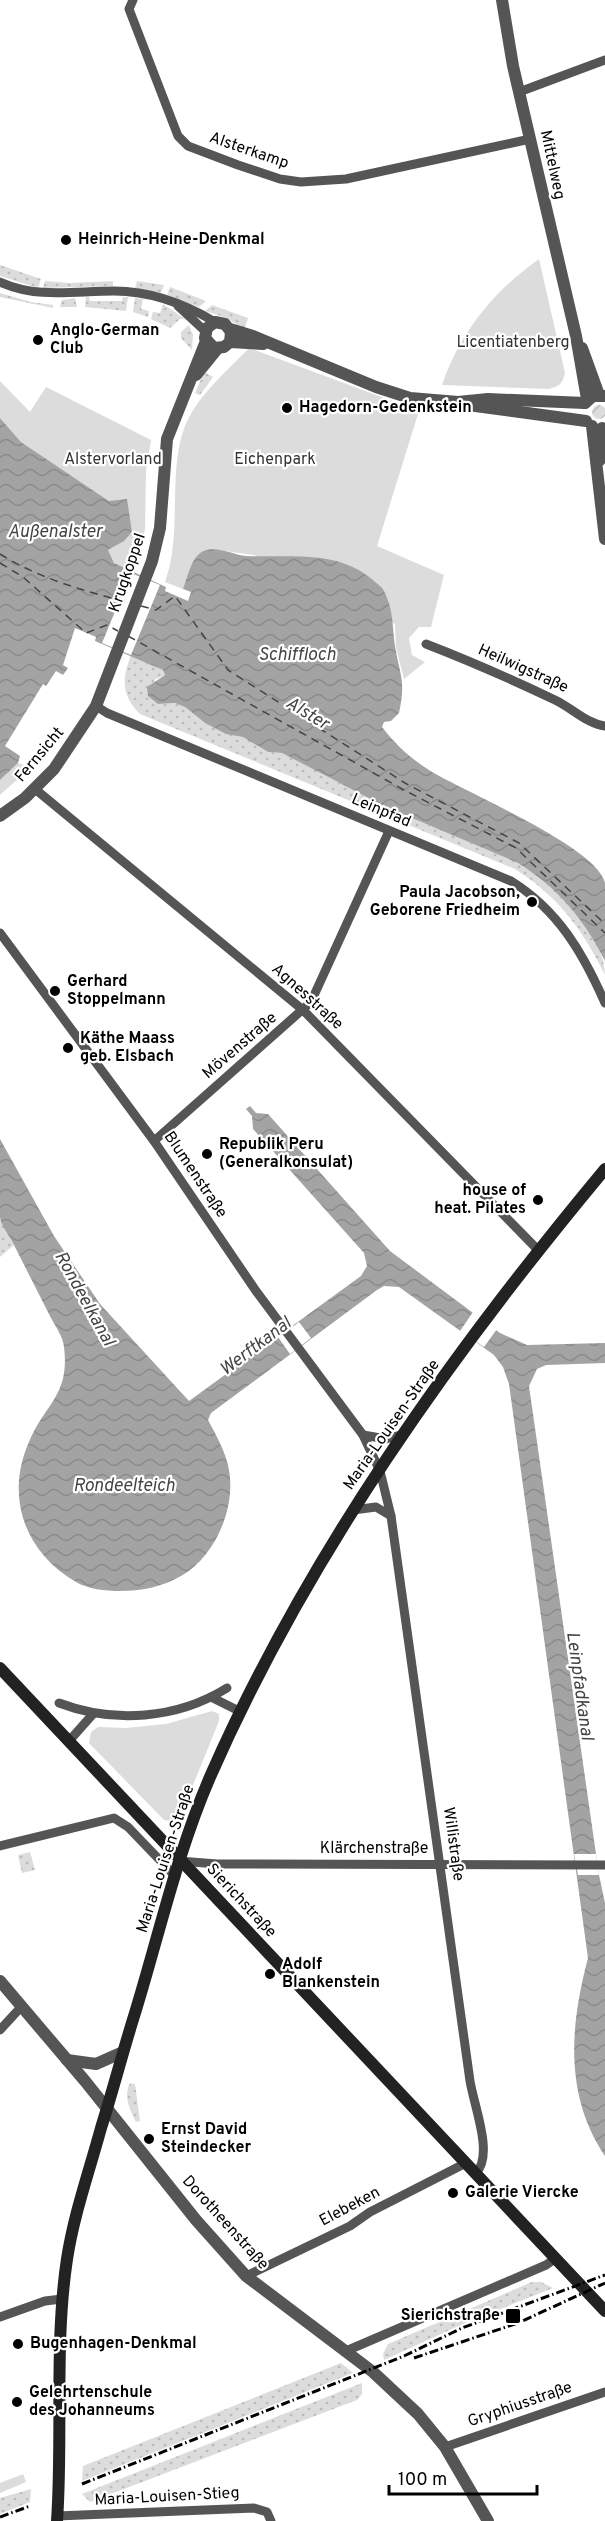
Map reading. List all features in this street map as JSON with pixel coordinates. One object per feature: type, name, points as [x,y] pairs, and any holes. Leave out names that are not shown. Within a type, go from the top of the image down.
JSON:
[{"type":"main road","name":"Maria-Louisen-Straße","points":[[57,2519],[58,2367],[62,2299],[75,2219],[179,1861],[210,1776],[241,1712],[353,1510],[485,1321],[538,1250],[605,1169]]},
{"type":"main road","name":"Sierichstraße","points":[[0,1668],[179,1861],[605,2311]]},
{"type":"street","name":"Alsterkamp","points":[[133,0],[129,9],[178,136],[189,146],[238,165],[280,179],[322,182],[363,176],[530,139]]},
{"type":"street","name":"Mittelweg","points":[[502,0],[519,92],[576,336],[594,398],[583,411],[596,425],[605,539]]},
{"type":"street","points":[[519,92],[605,60]]},
{"type":"street","points":[[0,282],[32,293],[56,295],[115,291],[142,294],[174,302],[215,322],[225,324],[230,329],[396,394],[596,425]]},
{"type":"street","points":[[174,302],[218,348],[230,342],[270,345]]},
{"type":"street","points":[[206,336],[215,322]]},
{"type":"street","points":[[230,329],[230,342]]},
{"type":"street","name":"Krugkoppel","points":[[96,706],[145,579],[160,528],[167,439],[193,378],[206,336]]},
{"type":"street","name":"Krugkoppel","points":[[193,378],[218,348]]},
{"type":"street","points":[[458,402],[488,399],[594,398]]},
{"type":"street","name":"Heilwigstraße","points":[[426,644],[504,675],[575,710],[590,722],[605,726]]},
{"type":"street","name":"Fernsicht","points":[[0,816],[35,789],[63,758],[96,706]]},
{"type":"street","name":"Leinpfad","points":[[96,706],[511,881],[529,892],[546,907],[572,940],[605,1003]]},
{"type":"street","name":"Agnesstraße","points":[[35,789],[303,1010],[538,1250]]},
{"type":"street","name":"Mövenstraße","points":[[154,1141],[303,1010],[318,990],[389,831]]},
{"type":"street","name":"Blumenstraße","points":[[0,933],[154,1141],[286,1332],[363,1435],[380,1471]]},
{"type":"street","points":[[363,1435],[386,1439],[406,1433]]},
{"type":"street","name":"Willistraße","points":[[380,1471],[391,1516],[470,2081],[485,2152],[483,2166],[476,2174]]},
{"type":"street","points":[[353,1510],[376,1508],[391,1516]]},
{"type":"street","points":[[59,1703],[93,1714],[128,1716],[161,1713],[211,1697],[227,1688]]},
{"type":"street","points":[[211,1697],[241,1712]]},
{"type":"street","points":[[69,1741],[93,1714]]},
{"type":"street","points":[[126,1802],[128,1827]]},
{"type":"street","points":[[0,1846],[108,1819],[118,1820],[128,1827],[176,1877]]},
{"type":"street","name":"Klärchenstraße","points":[[179,1861],[217,1864],[601,1865]]},
{"type":"street","name":"Dorotheenstraße","points":[[0,1981],[196,2220],[246,2276],[373,2372],[418,2414],[445,2447],[488,2521]]},
{"type":"street","points":[[0,2030],[22,2006]]},
{"type":"street","points":[[67,2060],[96,2064],[123,2052]]},
{"type":"street","name":"Elebeken","points":[[246,2276],[350,2226],[370,2212],[466,2163]]},
{"type":"street","points":[[346,2351],[546,2265],[556,2258]]},
{"type":"street","points":[[0,2317],[45,2301],[62,2299]]},
{"type":"street","name":"Gryphiusstraße","points":[[445,2447],[605,2392]]},
{"type":"street","name":"Maria-Louisen-Stieg","points":[[57,2519],[254,2508],[267,2512],[271,2521]]},
{"type":"green space","name":"Licentiatenberg","points":[[539,259],[565,373],[561,382],[548,389],[442,385],[458,347],[480,314],[507,285]]},
{"type":"green space","points":[[0,265],[41,279],[38,288],[0,276]]},
{"type":"green space","points":[[45,281],[70,283],[113,281],[113,286],[43,288]]},
{"type":"green space","points":[[137,281],[164,285],[161,293],[135,288]]},
{"type":"green space","points":[[170,287],[206,301],[199,307],[167,295]]},
{"type":"green space","points":[[0,293],[31,302],[53,305],[53,308],[0,297]]},
{"type":"green space","points":[[86,297],[89,297],[90,301],[122,301],[123,297],[128,297],[126,311],[85,307]]},
{"type":"green space","points":[[75,298],[77,307],[60,307],[62,300]]},
{"type":"green space","points":[[135,298],[143,299],[141,309],[149,311],[148,317],[133,312]]},
{"type":"green space","points":[[163,304],[185,319],[180,319],[170,328],[151,319],[153,312],[160,313]]},
{"type":"green space","points":[[212,305],[248,318],[244,330],[227,318],[205,311]]},
{"type":"green space","points":[[189,325],[193,335],[192,350],[181,338],[181,332]]},
{"type":"green space","name":"Eichenpark","points":[[249,348],[406,406],[405,411],[418,414],[377,546],[444,575],[431,627],[419,627],[409,638],[412,655],[425,662],[404,679],[396,648],[395,624],[254,555],[217,550],[194,562],[183,589],[165,582],[173,543],[177,463],[185,426],[205,394]]},
{"type":"green space","points":[[204,372],[213,377],[200,395],[195,393]]},
{"type":"green space","name":"Alstervorland","points":[[0,381],[30,412],[46,387],[151,440],[146,471],[145,530],[129,572],[114,563],[108,550],[123,541],[109,501],[21,442],[0,418]]},
{"type":"green space","points":[[596,405],[602,405],[606,412],[602,419],[596,419],[592,415],[592,409]]},
{"type":"green space","points":[[131,655],[163,670],[165,675],[154,680],[158,704],[175,703],[185,707],[205,723],[226,733],[243,737],[268,752],[282,753],[386,807],[518,863],[532,872],[560,896],[586,926],[603,959],[605,975],[588,943],[568,915],[544,891],[515,869],[140,714],[126,693],[125,679]]},
{"type":"green space","points":[[18,763],[31,767],[0,795],[0,780]]},
{"type":"green space","points":[[0,1218],[14,1245],[0,1257]]},
{"type":"green space","points":[[212,1711],[219,1714],[219,1721],[180,1817],[175,1822],[164,1820],[89,1743],[91,1732],[98,1727],[126,1728],[166,1724]]},
{"type":"green space","points":[[30,1852],[35,1870],[22,1873],[18,1855]]},
{"type":"green space","points":[[130,2083],[135,2084],[140,2121],[136,2122],[127,2098]]},
{"type":"green space","points":[[532,2282],[541,2282],[553,2288],[463,2324],[384,2360],[383,2354],[388,2344]]},
{"type":"green space","points":[[341,2363],[353,2373],[82,2481],[83,2466]]},
{"type":"green space","points":[[362,2383],[362,2394],[357,2400],[90,2502],[82,2494]]},
{"type":"green space","points":[[23,2474],[26,2482],[0,2493],[0,2483]]},
{"type":"green space","points":[[31,2489],[30,2502],[0,2514],[0,2498]]},
{"type":"water","points":[[0,418],[21,442],[109,501],[127,499],[132,532],[124,541],[108,550],[114,563],[166,587],[165,591],[188,601],[191,592],[183,589],[193,562],[203,551],[215,549],[246,556],[296,556],[329,559],[359,570],[380,586],[390,607],[402,685],[399,713],[391,721],[384,722],[382,727],[404,751],[429,770],[555,837],[579,853],[597,869],[605,883],[605,961],[588,931],[569,906],[546,883],[518,863],[386,807],[282,753],[268,752],[243,737],[226,734],[205,723],[185,707],[175,703],[158,704],[148,696],[147,687],[165,675],[163,670],[95,641],[96,637],[75,628],[63,665],[68,668],[63,675],[56,671],[46,686],[43,684],[5,746],[20,756],[18,763],[0,780]]},
{"type":"water","points":[[250,1106],[256,1113],[268,1114],[390,1251],[500,1333],[527,1345],[605,1343],[605,1363],[546,1365],[537,1369],[529,1386],[599,1875],[605,1903],[605,2156],[592,2133],[577,2084],[574,2060],[577,2009],[588,1958],[509,1384],[503,1367],[494,1355],[399,1287],[384,1286],[377,1290],[211,1413],[208,1420],[228,1463],[230,1485],[226,1515],[213,1544],[204,1557],[181,1576],[159,1586],[108,1591],[76,1582],[58,1570],[43,1555],[24,1521],[19,1482],[22,1462],[35,1429],[60,1388],[65,1364],[64,1347],[59,1332],[0,1217],[0,1139],[54,1236],[100,1304],[189,1401],[361,1276],[367,1266],[364,1253],[253,1129],[252,1116],[246,1109]]},
{"type":"pier","points":[[131,573],[160,585],[131,655],[102,643]]},
{"type":"pier","points":[[473,1312],[497,1329],[484,1347],[460,1331]]},
{"type":"pier","points":[[299,1322],[311,1338],[290,1354],[278,1337]]},
{"type":"pier","points":[[574,1854],[596,1854],[599,1875],[578,1875]]},
{"type":"ferry route","points":[[0,554],[31,571],[80,589],[130,603]]},
{"type":"ferry route","points":[[0,563],[23,577],[86,633],[107,625],[118,631]]},
{"type":"ferry route","points":[[141,606],[156,610],[175,596],[228,670],[405,783],[519,843],[605,924]]},
{"type":"ferry route","points":[[128,636],[404,790],[516,848],[605,933]]},
{"type":"railway","points":[[82,2484],[404,2356],[462,2328],[605,2275]]},
{"type":"railway","points":[[414,2358],[518,2323],[605,2283]]},
{"type":"railway","points":[[0,2517],[30,2506]]},
{"type":"place","name":"Heinrich-Heine-Denkmal","points":[[66,240]]},
{"type":"place","name":"Anglo-German Club","points":[[38,340]]},
{"type":"place","name":"Hagedorn-Gedenkstein","points":[[287,408]]},
{"type":"place","name":"Paula Jacobson, Geborene Friedheim","points":[[532,902]]},
{"type":"place","name":"Gerhard Stoppelmann","points":[[55,991]]},
{"type":"place","name":"Käthe Maass geb. Elsbach","points":[[68,1048]]},
{"type":"place","name":"Republik Peru (Generalkonsulat)","points":[[207,1154]]},
{"type":"place","name":"house of heat. Pilates","points":[[538,1200]]},
{"type":"place","name":"Adolf Blankenstein","points":[[270,1974]]},
{"type":"place","name":"Ernst David Steindecker","points":[[149,2139]]},
{"type":"place","name":"Galerie Viercke","points":[[453,2193]]},
{"type":"place","name":"Sierichstraße","points":[[513,2316]]},
{"type":"place","name":"Bugenhagen-Denkmal","points":[[18,2344]]},
{"type":"place","name":"Gelehrtenschule des Johanneums","points":[[17,2402]]},
{"type":"water label","name":"Außenalster","points":[[55,532]]},
{"type":"water label","name":"Schiffloch","points":[[297,655]]},
{"type":"water label","name":"Alster","points":[[307,714]]},
{"type":"water label","name":"Rondeelkanal","points":[[84,1299]]},
{"type":"water label","name":"Werftkanal","points":[[256,1347]]},
{"type":"water label","name":"Rondeelteich","points":[[124,1486]]},
{"type":"water label","name":"Leinpfadkanal","points":[[579,1686]]}]
